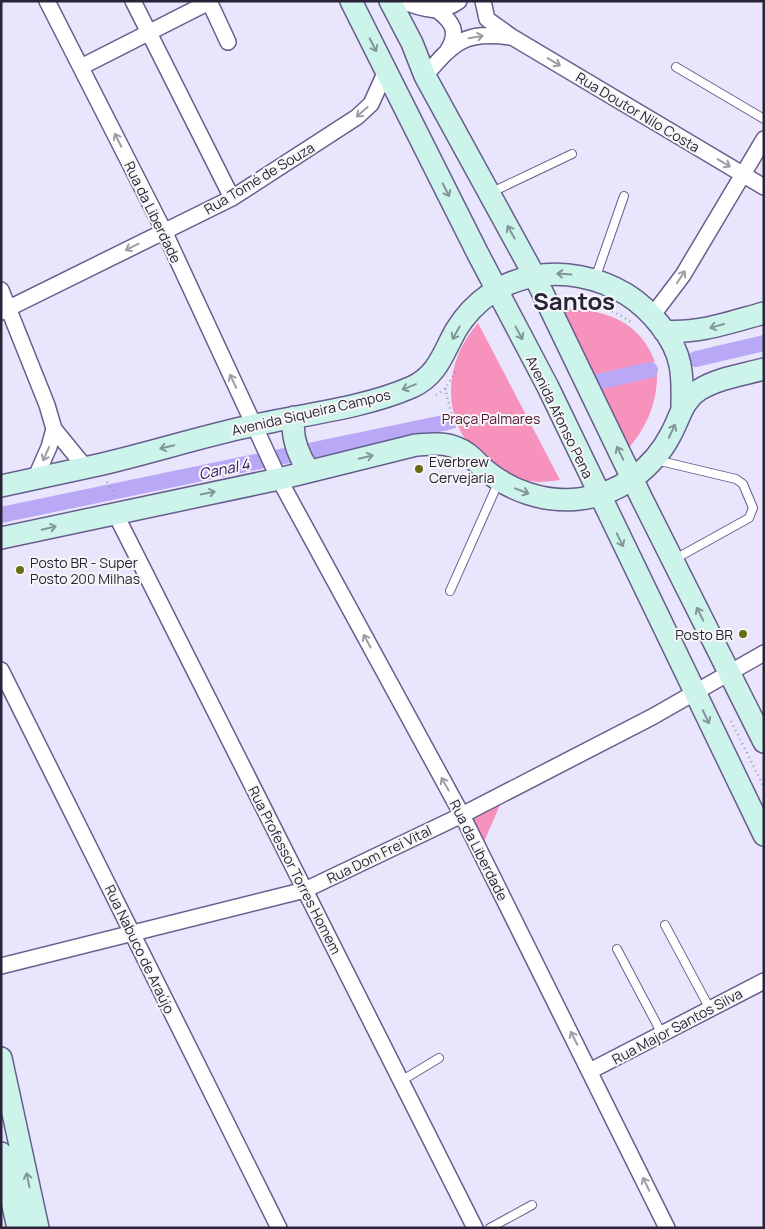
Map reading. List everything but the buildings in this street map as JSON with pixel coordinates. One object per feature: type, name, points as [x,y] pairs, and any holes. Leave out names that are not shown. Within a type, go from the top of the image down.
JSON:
[{"type":"main road","name":"Avenida Afonso Pena","points":[[351,1],[496,290],[548,387],[598,496],[695,694],[756,811],[764,835]]},
{"type":"main road","points":[[390,1],[412,43],[425,76],[534,275],[730,674],[761,725]]},
{"type":"main road","name":"Avenida Siqueira Campos","points":[[1,486],[293,423],[412,387],[434,372],[445,356],[456,330],[474,308],[496,290],[534,275],[560,273],[611,285],[633,298],[656,329]]},
{"type":"main road","points":[[656,329],[684,333],[764,313]]},
{"type":"main road","points":[[1,538],[116,507],[305,465],[431,444],[456,447],[468,453],[499,480],[537,496],[578,500],[598,496],[617,489],[633,479],[655,459],[671,434],[682,398],[680,365],[656,329]]},
{"type":"main road","points":[[682,398],[717,382],[764,370]]},
{"type":"main road","points":[[293,423],[305,465]]},
{"type":"main road","points":[[1,1058],[38,1228]]},
{"type":"main road","points":[[1,1153],[6,1196],[18,1228]]},
{"type":"street","name":"Rua da Liberdade","points":[[47,1],[164,231],[255,431],[462,815],[667,1228]]},
{"type":"street","points":[[133,1],[232,198]]},
{"type":"street","points":[[402,1],[419,8],[437,10],[452,6],[459,1]]},
{"type":"street","name":"Rua Doutor Nilo Costa","points":[[482,1],[487,19],[512,37],[764,187]]},
{"type":"street","points":[[81,67],[209,2],[228,42]]},
{"type":"street","points":[[425,76],[454,41],[454,27],[448,18],[437,10]]},
{"type":"street","points":[[448,50],[464,39],[478,35],[512,37]]},
{"type":"street","name":"Rua Tomé de Souza","points":[[6,309],[232,198],[357,117],[371,104],[386,71]]},
{"type":"street","points":[[656,329],[683,275],[764,140]]},
{"type":"street","points":[[1,290],[6,309],[47,405],[54,429],[85,468]]},
{"type":"street","points":[[35,479],[49,447],[54,429]]},
{"type":"street","name":"Rua Professor Torres Homem","points":[[116,507],[305,890],[475,1228]]},
{"type":"street","name":"Rua Dom Frei Vital","points":[[1,966],[132,935],[305,890],[462,815],[652,717],[764,653]]},
{"type":"street","name":"Rua Nabuco de Araújo","points":[[1,670],[279,1228]]},
{"type":"street","name":"Rua Major Santos Silva","points":[[590,1071],[764,981]]},
{"type":"lane","points":[[676,67],[764,119]]},
{"type":"lane","points":[[489,193],[572,154]]},
{"type":"lane","points":[[595,280],[624,196]]},
{"type":"lane","points":[[655,459],[736,479],[745,487],[753,508],[749,518],[673,560]]},
{"type":"lane","points":[[450,591],[499,480]]},
{"type":"lane","points":[[665,926],[710,1009]]},
{"type":"lane","points":[[617,949],[662,1034]]},
{"type":"lane","points":[[401,1081],[439,1058]]},
{"type":"lane","points":[[490,1228],[532,1205]]},
{"type":"path","points":[[551,310],[591,304],[656,329]]},
{"type":"path","points":[[446,389],[455,427]]},
{"type":"path","points":[[106,480],[116,507]]},
{"type":"green space","points":[[567,309],[596,312],[621,321],[641,337],[649,348],[655,362],[590,377],[556,312]]},
{"type":"green space","name":"Praça Palmares","points":[[478,323],[560,480],[537,482],[513,476],[475,451],[461,432],[451,400],[451,384],[459,352]]},
{"type":"green space","points":[[657,371],[653,405],[649,415],[639,435],[624,453],[593,386]]},
{"type":"green space","points":[[500,805],[483,844],[471,819]]},
{"type":"waterway","name":"Canal 4","points":[[696,359],[764,343]]},
{"type":"waterway","name":"Canal 4","points":[[597,382],[650,370]]},
{"type":"waterway","name":"Canal 4","points":[[1,515],[448,422]]},
{"type":"place","name":"Everbrew Cervejaria","points":[[419,469]]},
{"type":"place","name":"Posto BR - Super Posto 200 Milhas","points":[[20,570]]},
{"type":"place","name":"Posto BR","points":[[743,634]]},
{"type":"district","name":"Santos","points":[[574,300]]}]
